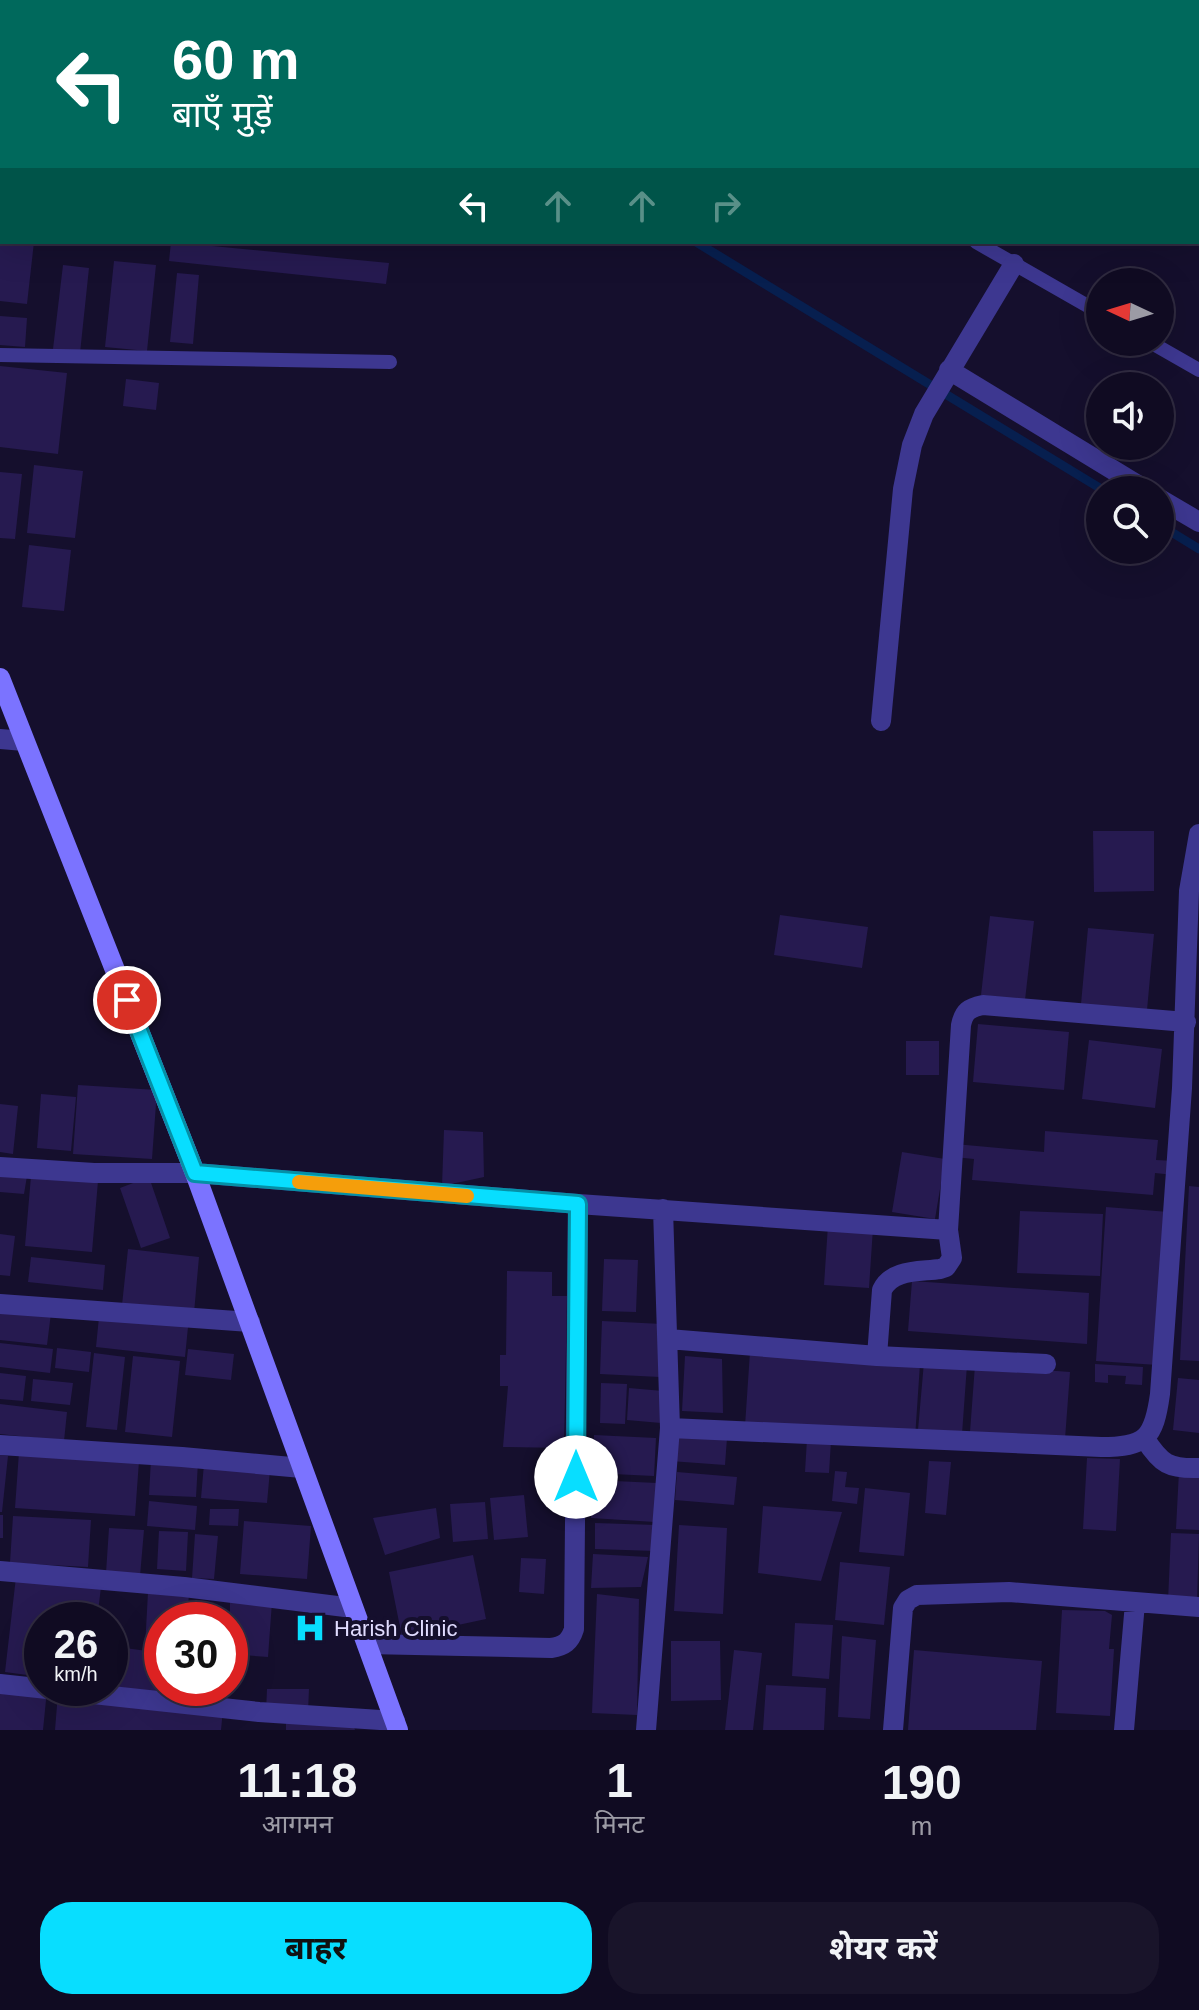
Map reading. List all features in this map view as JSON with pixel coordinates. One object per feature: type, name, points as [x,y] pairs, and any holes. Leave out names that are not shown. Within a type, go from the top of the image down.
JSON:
[{"type":"street","points":[[881,721],[903,489],[912,445],[924,414],[946,374],[1014,264]]},
{"type":"street","points":[[946,374],[1122,476]]},
{"type":"street","points":[[1174,507],[1199,522]]},
{"type":"street","points":[[0,678],[195,1173],[397,1725],[0,1684]]},
{"type":"street","points":[[0,739],[24,741]]},
{"type":"street","points":[[670,1428],[1101,1447],[1133,1445],[1145,1439],[1155,1420],[1160,1394],[1186,1022],[1189,891],[1199,834]]},
{"type":"street","points":[[877,1356],[882,1290],[886,1282],[900,1274],[946,1267],[952,1258],[948,1230],[963,1015],[970,1008],[983,1005],[1186,1022]]},
{"type":"street","points":[[0,1167],[94,1173],[195,1173],[948,1230]]},
{"type":"street","points":[[367,1644],[551,1648],[567,1643],[571,1638],[574,1629],[578,1204]]},
{"type":"street","points":[[646,1730],[670,1428],[663,1209]]},
{"type":"street","points":[[0,1304],[250,1322]]},
{"type":"street","points":[[668,1339],[877,1356],[1046,1364]]},
{"type":"street","points":[[1145,1439],[1161,1461],[1168,1465],[1199,1468]]},
{"type":"street","points":[[0,1445],[302,1468]]},
{"type":"street","points":[[0,1571],[184,1587],[353,1608]]},
{"type":"street","points":[[893,1730],[901,1622],[908,1600],[928,1593],[1009,1592],[1199,1607]]},
{"type":"street","points":[[1124,1730],[1135,1603]]},
{"type":"lane","points":[[979,244],[1086,305]]},
{"type":"lane","points":[[0,355],[390,362]]},
{"type":"lane","points":[[1174,356],[1199,370]]},
{"type":"building","points":[[0,244],[34,244],[27,304],[0,301]]},
{"type":"building","points":[[171,244],[192,244],[389,263],[386,284],[169,261]]},
{"type":"building","points":[[114,261],[156,265],[147,351],[105,347]]},
{"type":"building","points":[[63,265],[89,268],[80,353],[53,349]]},
{"type":"building","points":[[177,273],[199,275],[193,344],[170,342]]},
{"type":"building","points":[[0,316],[27,318],[25,347],[0,345]]},
{"type":"building","points":[[0,366],[67,373],[58,454],[0,447]]},
{"type":"building","points":[[126,379],[159,383],[156,410],[123,406]]},
{"type":"building","points":[[34,465],[83,471],[75,538],[27,533]]},
{"type":"building","points":[[0,472],[22,474],[15,539],[0,538]]},
{"type":"building","points":[[29,545],[71,550],[64,611],[22,607]]},
{"type":"building","points":[[1093,831],[1154,831],[1154,891],[1094,892]]},
{"type":"building","points":[[780,915],[868,927],[862,968],[774,955]]},
{"type":"building","points":[[990,916],[1034,921],[1025,1000],[981,995]]},
{"type":"building","points":[[1088,928],[1154,934],[1147,1010],[1081,1004]]},
{"type":"building","points":[[978,1024],[1069,1032],[1064,1090],[973,1082]]},
{"type":"building","points":[[1089,1040],[1162,1049],[1155,1108],[1082,1099]]},
{"type":"building","points":[[906,1041],[939,1041],[939,1075],[906,1075]]},
{"type":"building","points":[[78,1085],[157,1090],[152,1159],[73,1154]]},
{"type":"building","points":[[41,1094],[76,1097],[71,1151],[37,1148]]},
{"type":"building","points":[[0,1104],[18,1106],[13,1154],[0,1152]]},
{"type":"building","points":[[444,1130],[483,1132],[484,1177],[442,1186]]},
{"type":"building","points":[[1045,1131],[1158,1140],[1156,1160],[1175,1161],[1174,1175],[1155,1173],[1153,1195],[972,1180],[974,1159],[954,1157],[955,1144],[1044,1152]]},
{"type":"building","points":[[902,1152],[945,1159],[935,1219],[892,1212]]},
{"type":"building","points":[[0,1173],[27,1176],[24,1194],[0,1192]]},
{"type":"building","points":[[31,1176],[98,1181],[92,1252],[25,1246]]},
{"type":"building","points":[[149,1177],[170,1238],[141,1248],[120,1188]]},
{"type":"building","points":[[1189,1186],[1199,1187],[1199,1361],[1180,1360]]},
{"type":"building","points":[[1106,1207],[1169,1212],[1158,1365],[1096,1361]]},
{"type":"building","points":[[1020,1211],[1103,1214],[1100,1276],[1017,1273]]},
{"type":"building","points":[[828,1225],[873,1228],[869,1288],[824,1285]]},
{"type":"building","points":[[0,1234],[15,1236],[10,1276],[0,1275]]},
{"type":"building","points":[[128,1249],[199,1257],[194,1313],[122,1305]]},
{"type":"building","points":[[31,1257],[105,1265],[103,1290],[28,1282]]},
{"type":"building","points":[[604,1259],[638,1260],[636,1312],[602,1311]]},
{"type":"building","points":[[507,1271],[552,1272],[552,1296],[567,1296],[564,1448],[503,1447],[508,1386],[500,1386],[500,1355],[506,1355]]},
{"type":"building","points":[[912,1281],[1089,1293],[1087,1344],[908,1331]]},
{"type":"building","points":[[0,1307],[51,1313],[47,1345],[0,1340]]},
{"type":"building","points":[[99,1317],[188,1327],[185,1357],[96,1347]]},
{"type":"building","points":[[602,1321],[662,1324],[660,1377],[600,1374]]},
{"type":"building","points":[[0,1343],[53,1349],[50,1373],[0,1367]]},
{"type":"building","points":[[57,1348],[91,1352],[89,1372],[55,1368]]},
{"type":"building","points":[[188,1349],[234,1354],[231,1380],[185,1375]]},
{"type":"building","points":[[750,1352],[920,1364],[915,1438],[745,1426]]},
{"type":"building","points":[[94,1353],[125,1357],[117,1430],[86,1427]]},
{"type":"building","points":[[133,1356],[180,1361],[172,1437],[125,1432]]},
{"type":"building","points":[[685,1356],[722,1359],[723,1413],[682,1411]]},
{"type":"building","points":[[924,1362],[967,1365],[962,1434],[918,1430]]},
{"type":"building","points":[[1095,1364],[1143,1367],[1142,1385],[1125,1384],[1126,1376],[1108,1375],[1108,1383],[1095,1382]]},
{"type":"building","points":[[975,1365],[1070,1372],[1065,1439],[970,1432]]},
{"type":"building","points":[[0,1373],[26,1376],[23,1401],[0,1399]]},
{"type":"building","points":[[1178,1378],[1199,1380],[1199,1433],[1173,1430]]},
{"type":"building","points":[[33,1379],[73,1383],[70,1405],[31,1401]]},
{"type":"building","points":[[601,1383],[627,1384],[625,1424],[600,1423]]},
{"type":"building","points":[[629,1388],[663,1391],[661,1423],[627,1420]]},
{"type":"building","points":[[0,1404],[67,1412],[64,1441],[0,1434]]},
{"type":"building","points":[[672,1434],[727,1438],[725,1465],[670,1461]]},
{"type":"building","points":[[594,1435],[656,1438],[654,1476],[592,1473]]},
{"type":"building","points":[[807,1439],[831,1441],[829,1473],[805,1472]]},
{"type":"building","points":[[19,1452],[139,1461],[135,1516],[15,1508]]},
{"type":"building","points":[[0,1455],[8,1456],[2,1512],[0,1512]]},
{"type":"building","points":[[1087,1458],[1120,1459],[1116,1531],[1083,1529]]},
{"type":"building","points":[[151,1459],[198,1462],[196,1497],[149,1495]]},
{"type":"building","points":[[929,1461],[951,1462],[946,1515],[925,1513]]},
{"type":"building","points":[[204,1464],[270,1470],[267,1503],[201,1498]]},
{"type":"building","points":[[835,1471],[847,1472],[845,1487],[859,1488],[857,1504],[832,1501]]},
{"type":"building","points":[[1179,1471],[1199,1472],[1199,1530],[1176,1529]]},
{"type":"building","points":[[677,1472],[737,1477],[734,1505],[675,1500]]},
{"type":"building","points":[[593,1480],[657,1483],[655,1522],[591,1518]]},
{"type":"building","points":[[865,1488],[910,1493],[904,1556],[859,1552]]},
{"type":"building","points":[[524,1495],[528,1537],[494,1540],[490,1498]]},
{"type":"building","points":[[149,1501],[197,1506],[195,1530],[147,1526]]},
{"type":"building","points":[[485,1502],[488,1539],[453,1542],[450,1504]]},
{"type":"building","points":[[763,1506],[842,1512],[821,1581],[758,1573]]},
{"type":"building","points":[[436,1508],[440,1538],[385,1555],[373,1518]]},
{"type":"building","points":[[210,1509],[239,1509],[238,1526],[209,1525]]},
{"type":"building","points":[[0,1515],[3,1515],[3,1538],[0,1538]]},
{"type":"building","points":[[13,1516],[91,1520],[88,1567],[10,1563]]},
{"type":"building","points":[[244,1521],[311,1526],[307,1579],[240,1574]]},
{"type":"building","points":[[595,1523],[656,1525],[655,1551],[595,1549]]},
{"type":"building","points":[[679,1525],[727,1528],[723,1614],[674,1611]]},
{"type":"building","points":[[109,1528],[144,1530],[140,1576],[106,1573]]},
{"type":"building","points":[[159,1531],[188,1532],[186,1571],[157,1569]]},
{"type":"building","points":[[1171,1533],[1199,1534],[1197,1603],[1168,1601]]},
{"type":"building","points":[[195,1534],[218,1536],[214,1579],[192,1578]]},
{"type":"building","points":[[593,1554],[648,1557],[641,1587],[591,1588]]},
{"type":"building","points":[[473,1555],[486,1619],[402,1637],[389,1572]]},
{"type":"building","points":[[521,1558],[546,1559],[544,1594],[519,1592]]},
{"type":"building","points":[[840,1562],[890,1567],[884,1625],[835,1620]]},
{"type":"building","points":[[16,1577],[101,1587],[99,1602],[24,1602],[24,1675],[5,1672]]},
{"type":"building","points":[[148,1592],[189,1594],[188,1602],[147,1602]]},
{"type":"building","points":[[597,1594],[639,1599],[637,1715],[592,1713]]},
{"type":"building","points":[[230,1600],[272,1602],[268,1657],[248,1655],[248,1602]]},
{"type":"building","points":[[1062,1610],[1105,1611],[1112,1615],[1109,1649],[1114,1649],[1110,1716],[1056,1713]]},
{"type":"building","points":[[795,1623],[833,1625],[829,1679],[792,1676]]},
{"type":"building","points":[[842,1636],[876,1640],[870,1719],[838,1717]]},
{"type":"building","points":[[671,1641],[720,1641],[721,1700],[671,1701]]},
{"type":"building","points":[[128,1648],[144,1651],[144,1691],[128,1688]]},
{"type":"building","points":[[734,1650],[762,1653],[753,1730],[725,1730]]},
{"type":"building","points":[[914,1650],[1042,1661],[1036,1730],[908,1730]]},
{"type":"building","points":[[766,1685],[826,1688],[824,1730],[763,1730]]},
{"type":"building","points":[[0,1686],[24,1688],[24,1706],[45,1706],[43,1730],[0,1730]]},
{"type":"building","points":[[267,1689],[309,1689],[308,1712],[266,1711]]},
{"type":"building","points":[[128,1700],[144,1701],[144,1706],[223,1709],[221,1730],[55,1730],[57,1706],[128,1706]]},
{"type":"building","points":[[286,1720],[352,1721],[355,1730],[286,1730]]},
{"type":"waterway","points":[[699,244],[1086,480]]},
{"type":"waterway","points":[[1174,534],[1199,549]]},
{"type":"slow traffic","points":[[299,1182],[467,1196]]},
{"type":"place","name":"Harish Clinic","points":[[310,1628]]},
{"type":"route","points":[[127,1000],[195,1173],[578,1204],[576,1477]]}]
